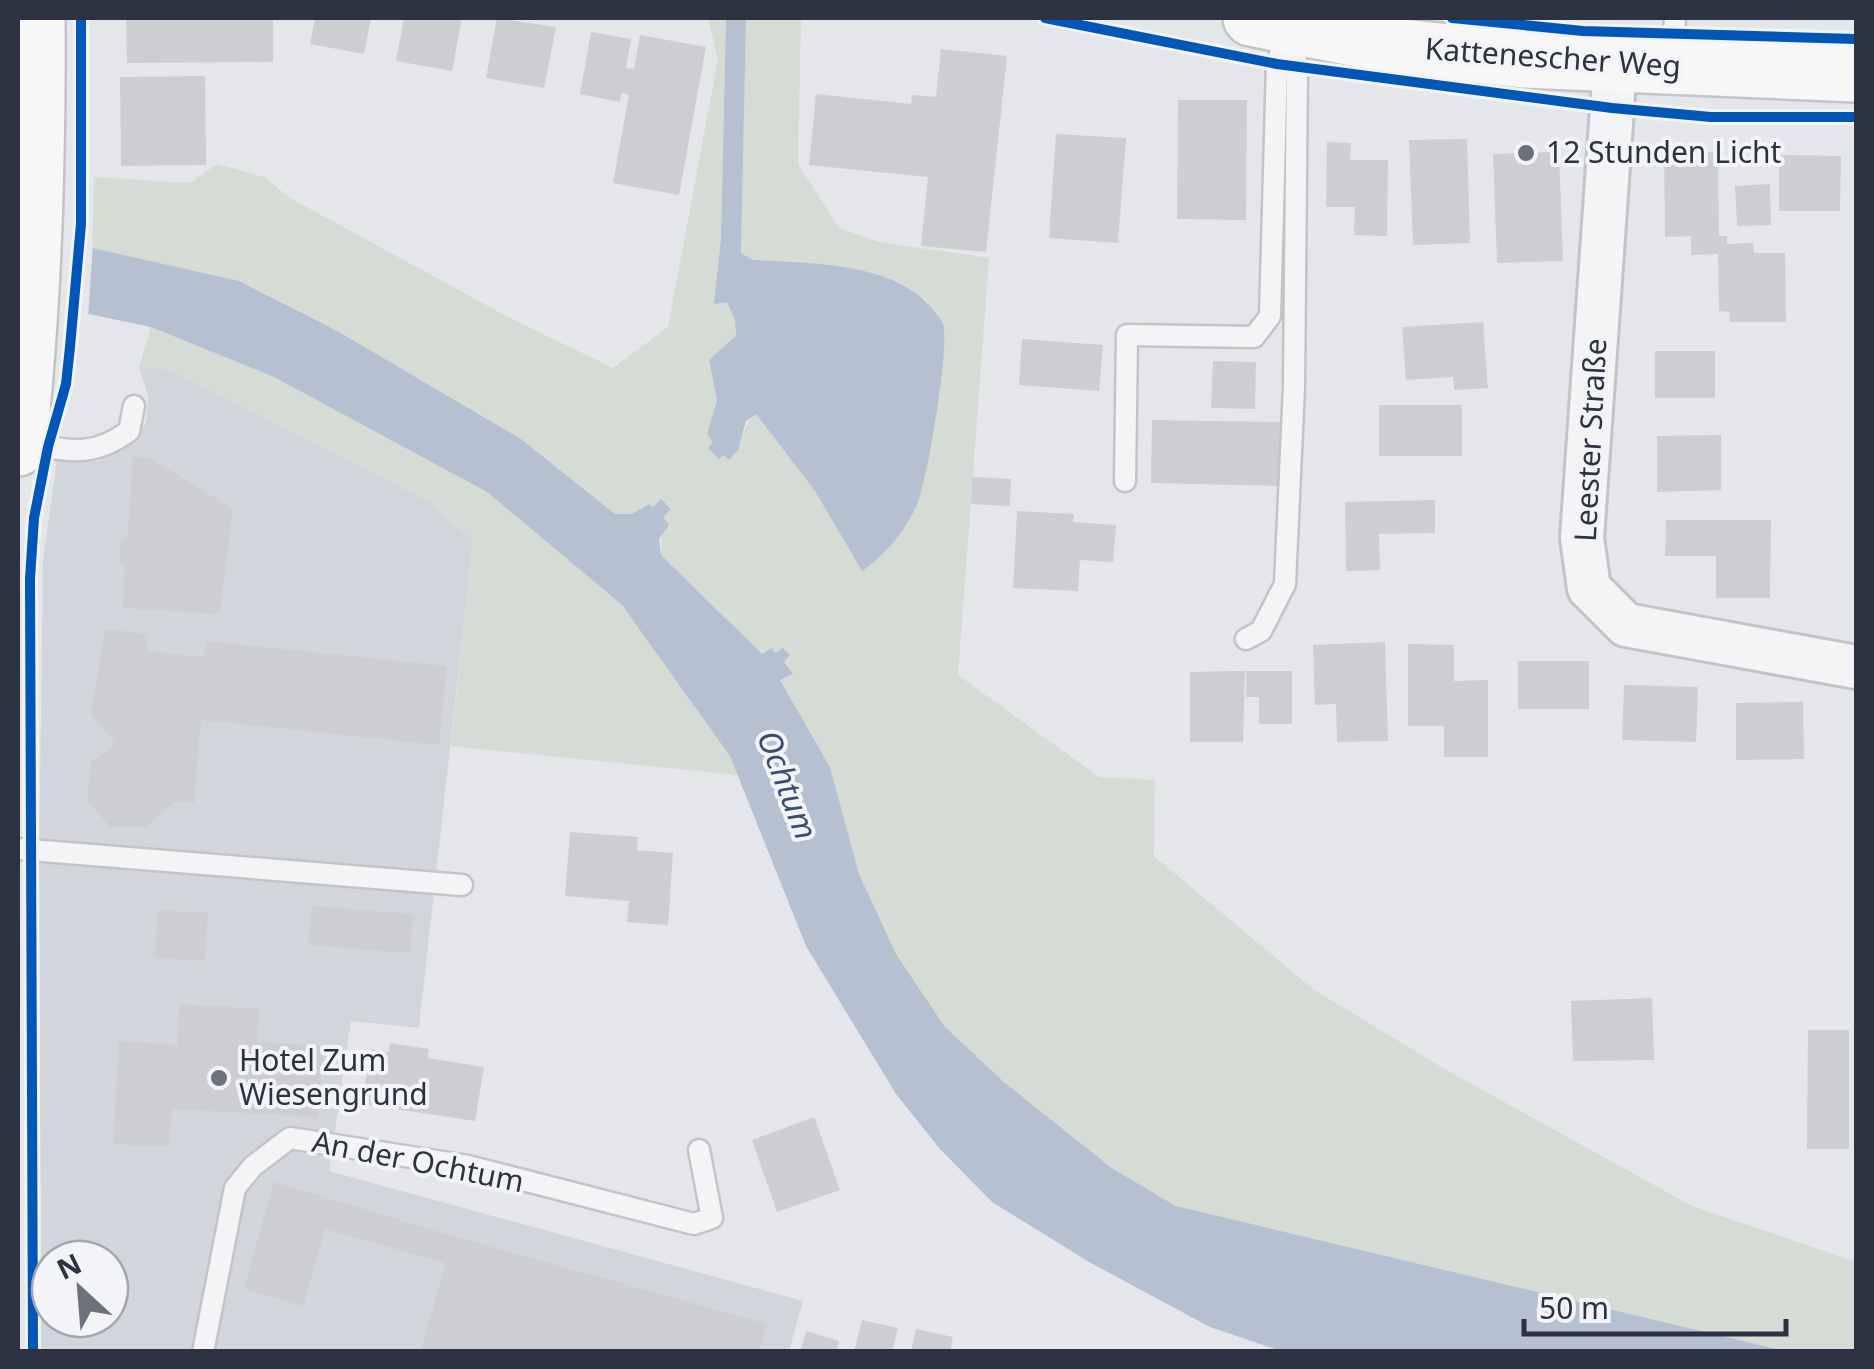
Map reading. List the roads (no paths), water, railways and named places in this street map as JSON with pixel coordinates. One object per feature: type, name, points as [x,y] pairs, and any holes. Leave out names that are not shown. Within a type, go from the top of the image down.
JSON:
[{"type":"street","points":[[18,445],[31,324],[36,218],[37,18]]},
{"type":"street","name":"Kattenescher Weg","points":[[1270,21],[1394,46],[1615,66],[1673,43],[1856,74]]},
{"type":"street","name":"Leester Straße","points":[[1615,66],[1582,538],[1589,588],[1626,625],[1856,666]]},
{"type":"lane","points":[[1124,481],[1127,335],[1254,336],[1270,316],[1277,64],[1270,21]]},
{"type":"lane","points":[[1246,639],[1261,630],[1285,584],[1294,386],[1297,67],[1270,21]]},
{"type":"lane","points":[[18,445],[88,452],[110,445],[129,431],[134,406]]},
{"type":"lane","points":[[18,849],[462,885]]},
{"type":"lane","name":"An der Ochtum","points":[[202,1352],[236,1188],[253,1166],[290,1138],[468,1166],[694,1224],[712,1218],[699,1150]]},
{"type":"water","points":[[726,18],[746,18],[741,253],[753,260],[822,264],[870,272],[912,291],[943,324],[941,382],[919,499],[896,540],[862,571],[815,491],[756,414],[746,421],[738,450],[729,460],[723,455],[719,459],[708,448],[713,442],[707,434],[717,400],[709,360],[736,336],[735,320],[727,302],[714,304],[721,238]]},
{"type":"water","name":"Ochtum","points":[[92,248],[239,281],[339,332],[521,439],[615,514],[632,514],[649,504],[653,507],[661,499],[671,509],[663,517],[669,525],[659,539],[661,555],[762,654],[772,648],[775,653],[783,648],[790,655],[784,662],[793,674],[780,680],[830,767],[859,874],[896,954],[945,1027],[1005,1083],[1113,1169],[1176,1206],[1785,1351],[1281,1351],[1210,1327],[1089,1262],[992,1202],[940,1149],[896,1094],[806,946],[730,756],[622,605],[487,492],[274,377],[151,327],[89,314],[18,315]]},
{"type":"place","name":"12 Stunden Licht","points":[[1526,153]]},
{"type":"place","name":"Hotel Zum Wiesengrund","points":[[219,1078]]}]
